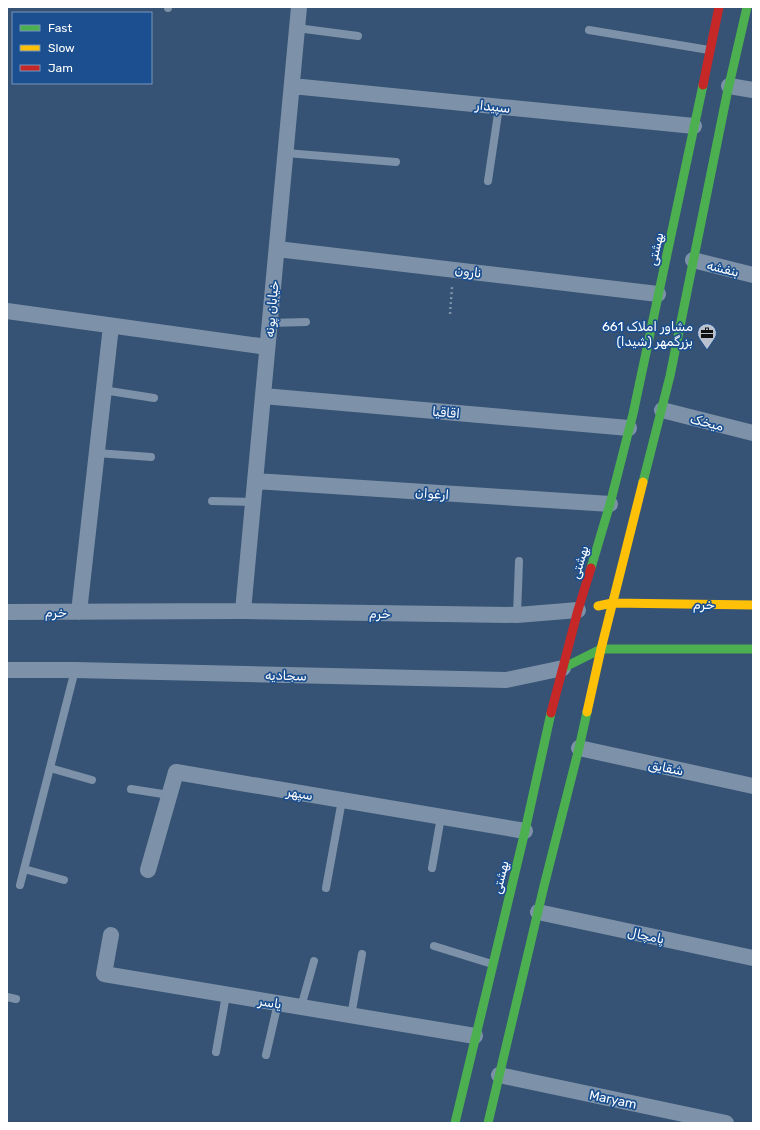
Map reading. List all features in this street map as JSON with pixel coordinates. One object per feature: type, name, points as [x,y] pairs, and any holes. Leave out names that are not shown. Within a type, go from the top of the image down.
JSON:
[{"type":"street","name":"خیابان پونه","points":[[243,611],[299,7]]},
{"type":"street","name":"بهشتی","points":[[455,1123],[550,716],[563,668],[585,608],[629,428],[719,7]]},
{"type":"street","points":[[488,1123],[579,748],[612,603],[670,376],[728,86],[747,7]]},
{"type":"street","name":"سپیدار","points":[[292,86],[694,126]]},
{"type":"street","points":[[728,86],[753,90]]},
{"type":"street","name":"نارون","points":[[277,249],[658,294]]},
{"type":"street","name":"بنفشه","points":[[693,260],[753,275]]},
{"type":"street","points":[[7,311],[267,347]]},
{"type":"street","points":[[79,612],[111,326]]},
{"type":"street","name":"اقاقیا","points":[[263,396],[629,428]]},
{"type":"street","name":"میخک","points":[[662,410],[753,433]]},
{"type":"street","name":"ارغوان","points":[[255,481],[610,504]]},
{"type":"street","name":"خرم","points":[[7,612],[243,611],[517,615],[585,608],[612,603],[753,605]]},
{"type":"street","points":[[563,668],[601,649],[753,649]]},
{"type":"street","name":"سجادیه","points":[[7,670],[75,670],[506,680],[563,668]]},
{"type":"street","name":"شقایق","points":[[579,748],[753,786]]},
{"type":"street","name":"سپهر","points":[[148,870],[176,772],[524,831]]},
{"type":"street","name":"پامچال","points":[[538,912],[753,958]]},
{"type":"street","name":"یاسر","points":[[111,935],[104,974],[475,1036]]},
{"type":"street","name":"Maryam","points":[[499,1075],[726,1123]]},
{"type":"lane","points":[[297,28],[358,36]]},
{"type":"lane","points":[[589,30],[710,50]]},
{"type":"lane","points":[[488,180],[499,106]]},
{"type":"lane","points":[[286,153],[396,162]]},
{"type":"lane","points":[[270,323],[306,322]]},
{"type":"lane","points":[[103,390],[154,398]]},
{"type":"lane","points":[[97,453],[150,457]]},
{"type":"lane","points":[[212,501],[253,502]]},
{"type":"lane","points":[[517,615],[519,561]]},
{"type":"lane","points":[[20,885],[75,670]]},
{"type":"lane","points":[[50,768],[92,780]]},
{"type":"lane","points":[[131,789],[169,795]]},
{"type":"lane","points":[[326,888],[342,800]]},
{"type":"lane","points":[[432,868],[442,817]]},
{"type":"lane","points":[[24,869],[64,880]]},
{"type":"lane","points":[[434,946],[493,964]]},
{"type":"lane","points":[[351,1016],[362,954]]},
{"type":"lane","points":[[301,1007],[314,961]]},
{"type":"lane","points":[[216,1052],[226,995]]},
{"type":"lane","points":[[7,996],[16,999]]},
{"type":"lane","points":[[266,1055],[278,1003]]},
{"type":"path","points":[[450,314],[453,270]]},
{"type":"traffic: fast","points":[[643,482],[670,376],[727,94],[747,7]]},
{"type":"traffic: fast","points":[[591,568],[610,504],[633,414],[703,85]]},
{"type":"traffic: fast","points":[[563,668],[601,649],[753,649]]},
{"type":"traffic: fast","points":[[488,1123],[587,712]]},
{"type":"traffic: fast","points":[[455,1123],[525,831],[551,713]]},
{"type":"traffic: slow","points":[[587,712],[601,649],[643,482]]},
{"type":"traffic: slow","points":[[598,606],[612,603],[753,605]]},
{"type":"traffic: jam","points":[[703,85],[719,7]]},
{"type":"traffic: jam","points":[[551,713],[578,610],[591,568]]},
{"type":"place","name":"مشاور املاک 661 بزرگمهر (شیدا)","points":[[707,350]]}]
